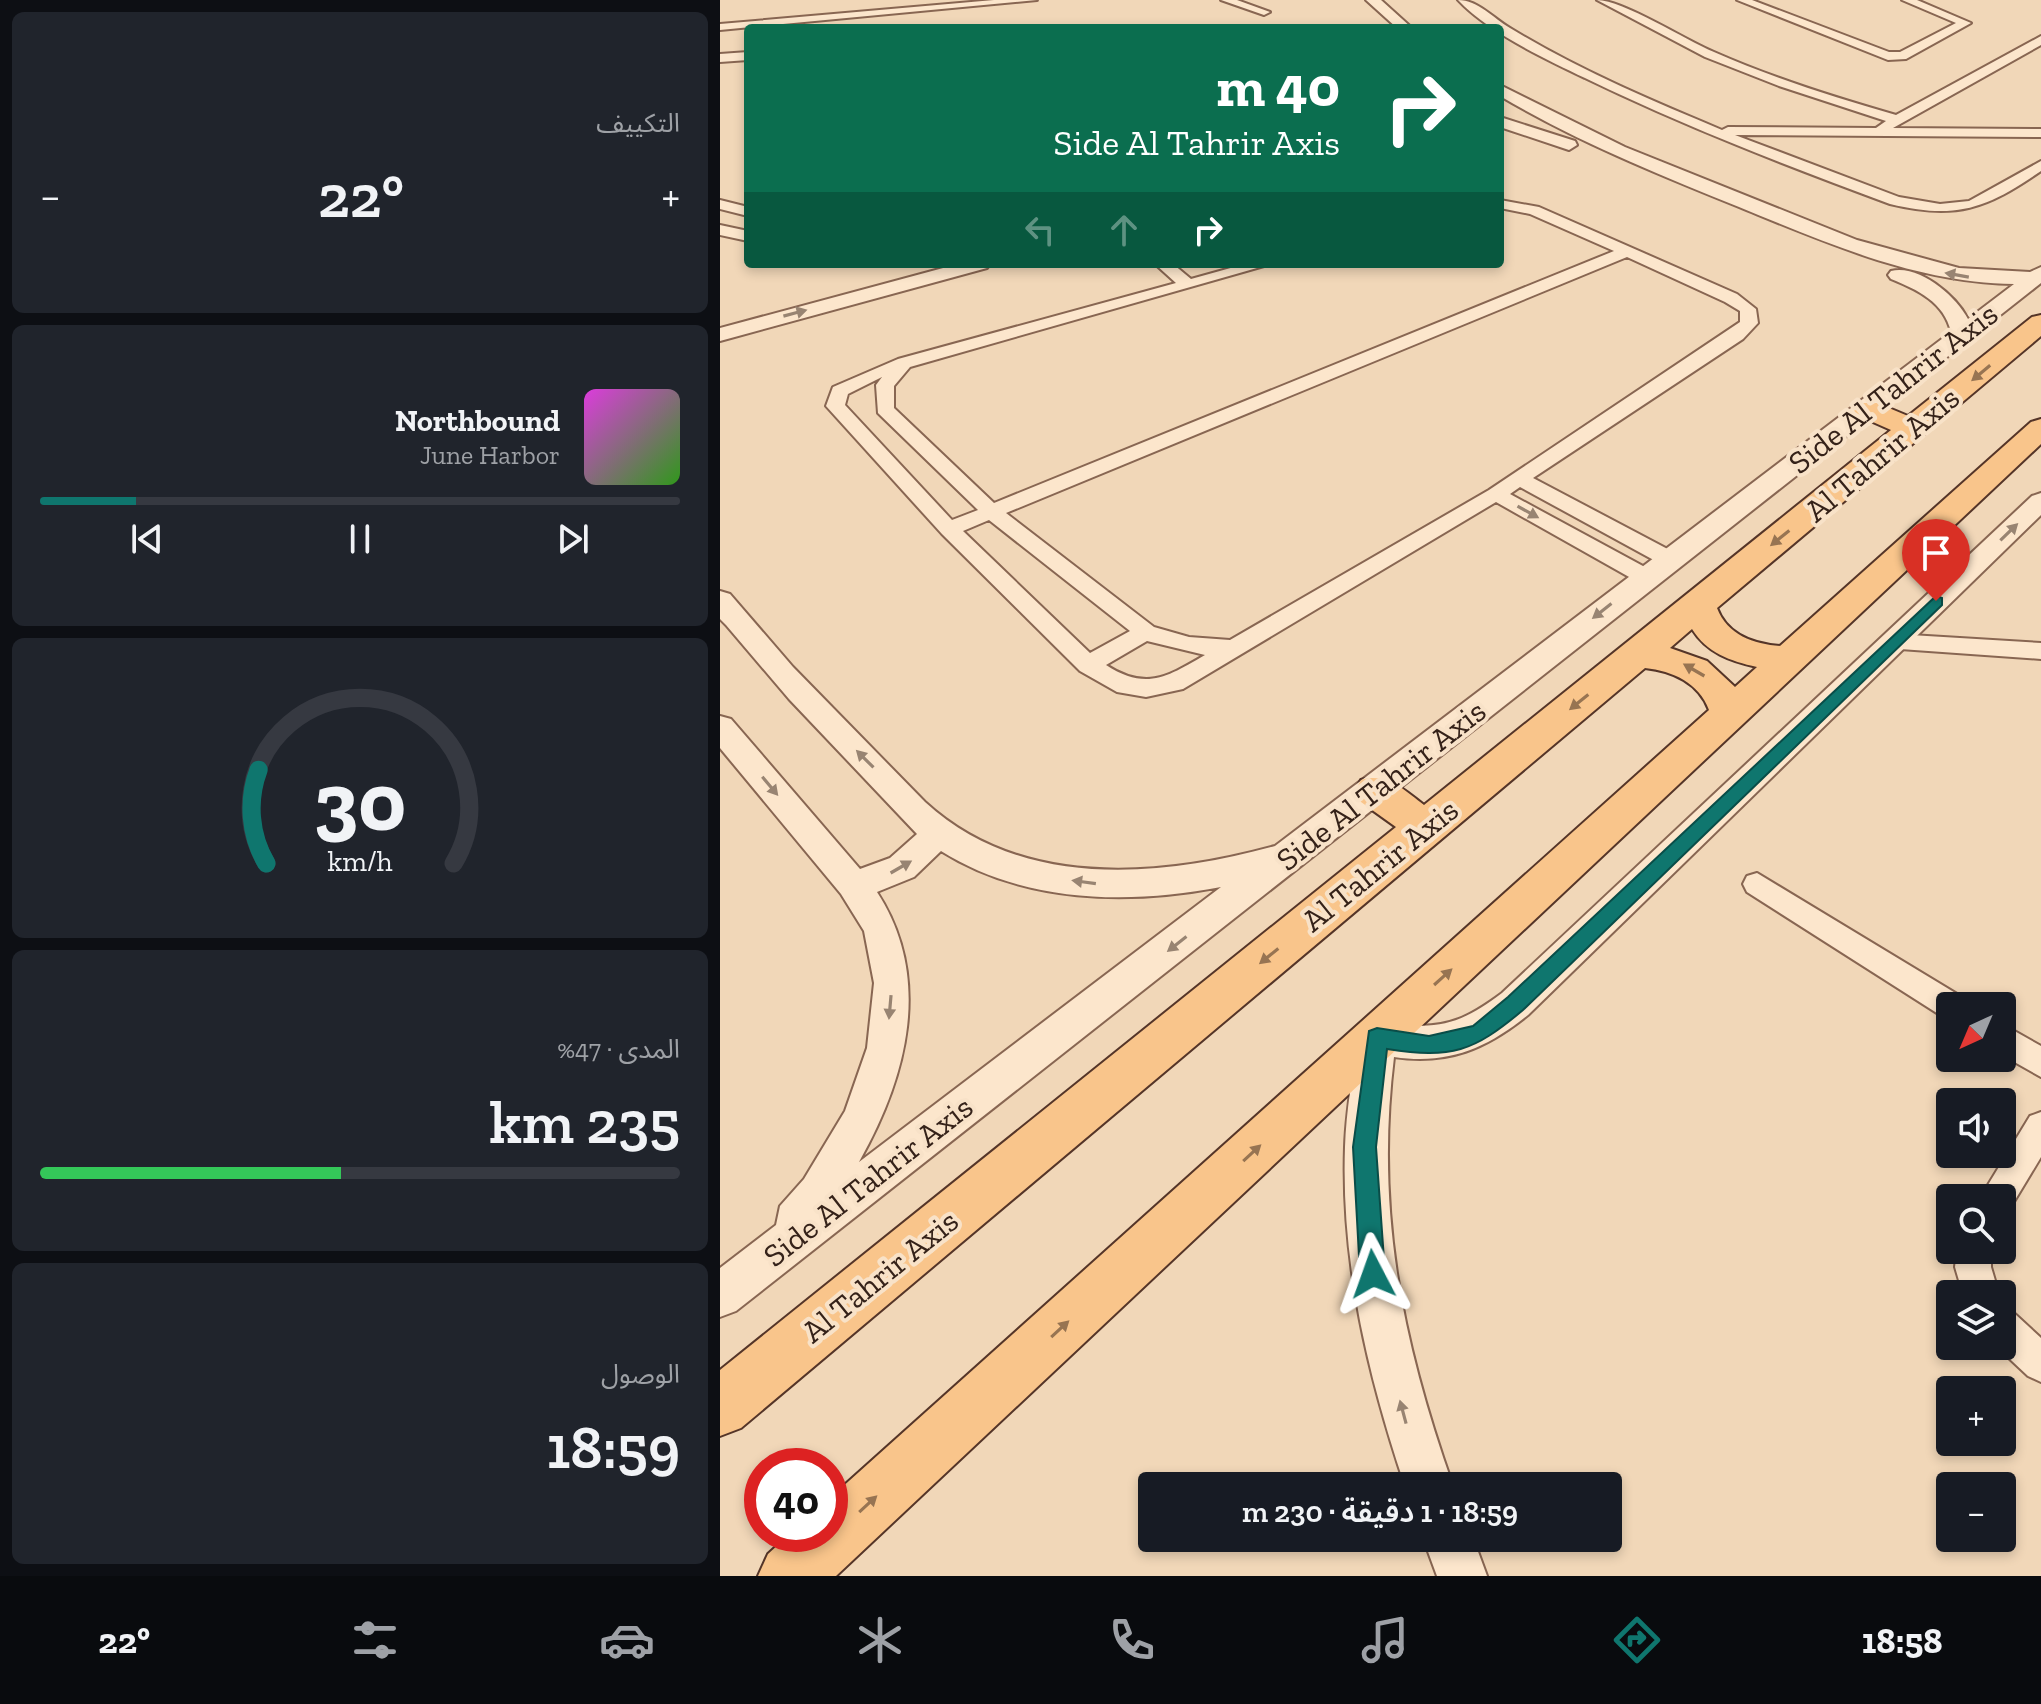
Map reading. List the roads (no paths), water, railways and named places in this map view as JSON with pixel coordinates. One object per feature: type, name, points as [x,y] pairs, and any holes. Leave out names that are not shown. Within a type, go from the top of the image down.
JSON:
[{"type":"main road","name":"Al Tahrir Axis","points":[[720,1407],[2041,323]]},
{"type":"main road","points":[[1867,409],[1913,429]]},
{"type":"main road","points":[[790,1576],[2039,432]]},
{"type":"main road","points":[[1699,605],[1702,619],[1727,645],[1768,659],[1790,659]]},
{"type":"main road","points":[[1636,655],[1679,662],[1699,671],[1725,699],[1729,715]]},
{"type":"main road","points":[[1375,791],[1426,827]]},
{"type":"street","points":[[755,24],[1032,0]]},
{"type":"street","points":[[1226,0],[1268,16],[1252,0]]},
{"type":"street","points":[[1373,0],[1400,24]]},
{"type":"street","points":[[1463,0],[1499,24]]},
{"type":"street","points":[[1602,0],[1670,36],[1787,87],[1898,120]]},
{"type":"street","points":[[1742,0],[1888,56],[1902,56],[1965,23],[1907,0]]},
{"type":"street","points":[[720,27],[744,25]]},
{"type":"street","points":[[1504,27],[1541,52],[1708,131],[1921,208],[1973,207],[2041,165]]},
{"type":"street","points":[[1876,132],[2041,40]]},
{"type":"street","points":[[720,58],[744,56]]},
{"type":"street","points":[[1504,92],[1564,126],[1893,266],[1950,305],[1960,320],[1962,334]]},
{"type":"street","points":[[1504,103],[1521,103]]},
{"type":"street","points":[[1504,123],[1893,266],[1967,277],[2038,276]]},
{"type":"street","points":[[1504,134],[1554,134],[1564,126]]},
{"type":"street","points":[[1708,131],[2041,133]]},
{"type":"street","points":[[720,204],[744,211]]},
{"type":"street","points":[[1249,268],[904,363],[840,391],[835,406],[949,529],[1088,665],[1117,684],[1146,689],[1175,683],[1496,494],[1737,335],[1749,323],[1748,309],[1731,298],[1534,210],[1504,205]]},
{"type":"street","points":[[720,230],[744,235]]},
{"type":"street","points":[[949,529],[1626,252]]},
{"type":"street","points":[[759,302],[896,268]]},
{"type":"street","points":[[720,335],[965,268]]},
{"type":"street","points":[[1168,268],[1188,284]]},
{"type":"street","points":[[1204,268],[1216,277]]},
{"type":"street","name":"Side Al Tahrir Axis","points":[[720,1295],[2038,276]]},
{"type":"street","points":[[904,363],[885,385],[885,409],[992,512],[1146,632],[1187,646],[1234,648]]},
{"type":"street","points":[[850,421],[885,409]]},
{"type":"street","points":[[1519,479],[1658,568]]},
{"type":"street","points":[[1496,494],[1658,568]]},
{"type":"street","points":[[1424,1472],[1404,1418],[1373,1274],[1365,1147],[1377,1038],[1429,1046],[1479,1034],[1515,1004],[2041,501]]},
{"type":"street","points":[[720,600],[770,663],[936,831],[984,858],[1026,871],[1104,885],[1170,883],[1236,872],[1298,851]]},
{"type":"street","points":[[1088,665],[1146,632]]},
{"type":"street","points":[[1894,642],[2041,651]]},
{"type":"street","points":[[720,727],[853,884],[881,928],[892,983],[886,1048],[862,1119],[819,1193],[755,1268]]},
{"type":"street","points":[[853,884],[875,880],[904,866],[927,846],[936,831]]},
{"type":"street","points":[[1757,884],[1936,997]]},
{"type":"street","points":[[2016,1047],[2041,1063]]},
{"type":"street","points":[[2006,1184],[2041,1127]]},
{"type":"street","points":[[2016,1340],[2041,1363]]},
{"type":"street","points":[[1453,1552],[1462,1576]]}]
